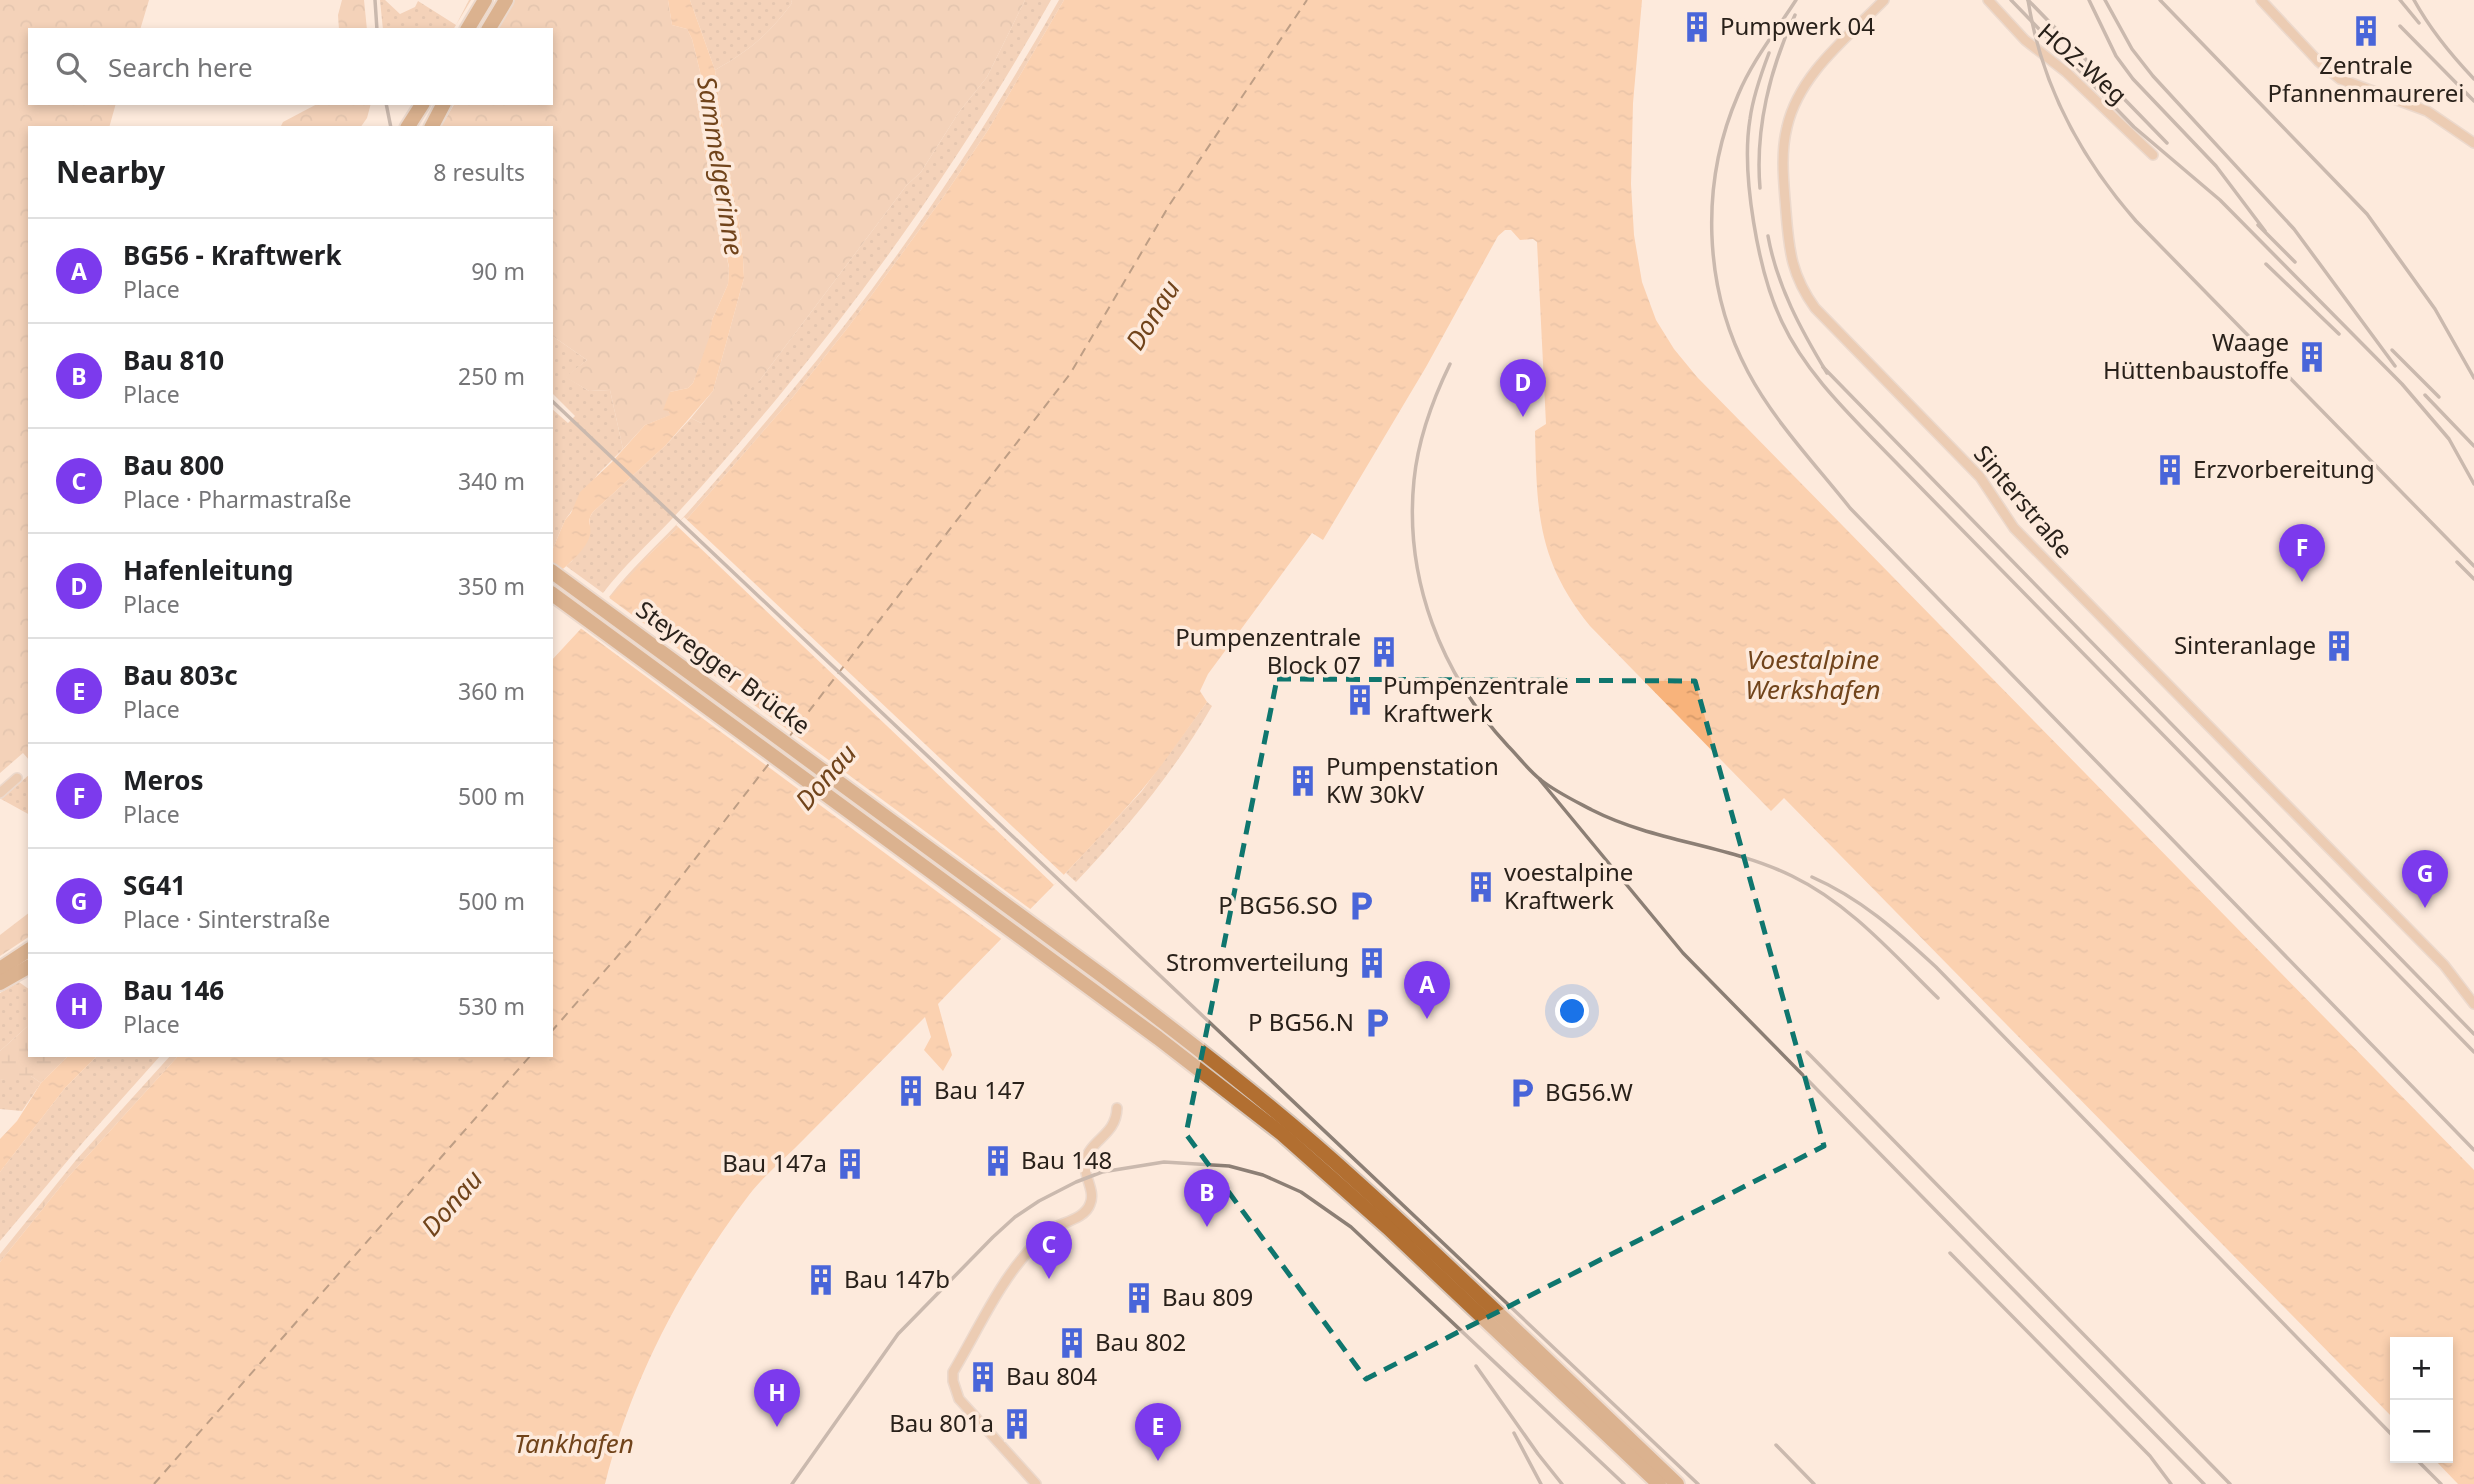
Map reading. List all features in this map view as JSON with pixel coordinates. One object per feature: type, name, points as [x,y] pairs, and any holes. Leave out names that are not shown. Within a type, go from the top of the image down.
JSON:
[{"type":"main road","points":[[468,28],[485,0]]},
{"type":"main road","points":[[489,28],[506,0]]},
{"type":"main road","points":[[408,126],[422,105]]},
{"type":"main road","points":[[428,126],[441,108]]},
{"type":"main road","points":[[432,126],[441,108]]},
{"type":"main road","name":"Steyregger Brücke","points":[[553,572],[1104,977],[1279,1114],[1356,1180],[1677,1484]]},
{"type":"main road","name":"Steyregger Brücke","points":[[553,594],[1093,990],[1212,1079],[1314,1161],[1659,1484]]},
{"type":"main road","points":[[0,969],[28,950]]},
{"type":"main road","points":[[0,983],[28,967]]},
{"type":"street","name":"Sinterstraße","points":[[1884,0],[1816,70],[1794,106],[1787,125],[1783,170],[1789,248],[1801,288],[1815,308],[1980,477],[2014,528],[2444,965],[2474,1004]]},
{"type":"street","name":"HOZ-Weg","points":[[1988,0],[2025,40],[2066,72],[2152,155]]},
{"type":"street","points":[[2261,0],[2318,61],[2340,79],[2427,111],[2474,143]]},
{"type":"street","points":[[0,793],[16,778]]},
{"type":"street","points":[[1036,1484],[959,1399],[953,1372],[1022,1257],[1051,1229],[1080,1215],[1090,1205],[1085,1161],[1090,1151],[1111,1129],[1117,1119],[1117,1108]]},
{"type":"highlighted area","points":[[1277,679],[1695,681],[1824,1146],[1366,1379],[1186,1134]]},
{"type":"green space","points":[[0,0],[149,0],[141,28],[28,28],[28,105],[115,105],[110,126],[28,126],[28,759],[23,753],[0,773]]},
{"type":"green space","points":[[342,0],[364,0],[367,28],[339,28],[338,15]]},
{"type":"green space","points":[[380,0],[385,0],[400,14],[415,7],[418,1],[456,25],[454,28],[383,28]]},
{"type":"green space","points":[[513,0],[668,0],[672,25],[687,29],[692,39],[703,84],[702,139],[729,268],[728,284],[712,320],[710,338],[693,383],[688,388],[670,392],[668,411],[671,415],[645,425],[623,449],[610,390],[589,391],[565,377],[587,360],[553,336],[553,126],[441,126],[454,105],[553,105],[553,28],[498,28]]},
{"type":"green space","points":[[690,0],[791,0],[792,3],[758,41],[715,70]]},
{"type":"green space","points":[[791,0],[1025,0],[987,77],[959,112],[921,172],[906,186],[760,380],[718,420],[701,423],[691,418],[713,391],[744,278],[742,239],[715,70],[758,41],[792,3]]},
{"type":"green space","points":[[1025,0],[1051,0],[990,104],[924,204],[854,302],[766,412],[603,593],[566,566],[572,561],[590,528],[593,512],[666,445],[691,418],[701,423],[760,380],[906,186],[921,172],[959,112],[987,77]]},
{"type":"green space","points":[[1059,0],[1064,0],[988,130],[944,196],[849,326],[792,398],[687,519],[652,552],[611,598],[609,597],[720,476],[864,301],[966,154]]},
{"type":"green space","points":[[315,105],[370,105],[361,126],[281,126],[283,122]]},
{"type":"green space","points":[[553,336],[587,360],[566,377],[589,391],[610,390],[623,449],[598,474],[565,520],[553,548],[553,410],[568,423],[575,416],[553,394]]},
{"type":"green space","points":[[1207,702],[1212,706],[1166,776],[1132,820],[1076,882],[1066,873],[1142,791]]},
{"type":"green space","points":[[28,776],[28,814],[1,799]]},
{"type":"green space","points":[[28,914],[28,937],[0,956],[0,935]]},
{"type":"green space","points":[[19,982],[28,989],[28,1026],[0,1051],[0,993]]},
{"type":"green space","points":[[28,1026],[28,1057],[67,1057],[41,1083],[31,1076],[0,1080],[0,1051]]},
{"type":"green space","points":[[96,1057],[159,1057],[0,1241],[0,1172],[65,1088]]},
{"type":"green space","points":[[169,1057],[177,1057],[69,1176],[0,1262],[0,1254],[76,1160]]},
{"type":"green space","points":[[31,1076],[41,1083],[22,1111],[0,1109],[0,1080]]},
{"type":"water","name":"Sammelgerinne","points":[[668,0],[690,0],[715,70],[742,239],[744,278],[713,391],[666,445],[593,512],[588,541],[574,559],[553,577],[553,548],[580,492],[645,425],[670,415],[663,410],[670,392],[688,388],[693,383],[709,338],[712,320],[728,284],[729,267],[702,139],[703,84],[687,29],[672,25]]},
{"type":"water","points":[[1064,0],[1642,0],[1633,103],[1631,184],[1634,235],[1642,282],[1656,320],[1674,349],[1697,377],[2474,1170],[2474,1484],[2458,1484],[2438,1463],[2453,1463],[2453,1337],[2390,1337],[2390,1415],[1784,798],[1771,811],[1590,626],[1559,579],[1543,534],[1539,511],[1535,431],[1546,424],[1537,242],[1533,239],[1520,240],[1511,230],[1505,230],[1498,236],[1426,367],[1323,540],[1312,533],[1208,674],[1200,691],[1207,702],[1166,759],[1091,846],[938,1004],[952,1055],[943,1071],[924,1050],[931,1037],[925,1017],[762,1180],[725,1228],[662,1332],[629,1407],[605,1484],[0,1484],[0,1262],[69,1176],[177,1057],[553,1057],[553,659],[652,552],[687,519],[792,398],[849,326],[944,196],[988,130]]},
{"type":"water","points":[[67,1057],[96,1057],[65,1088],[0,1172],[0,1139],[17,1121],[41,1083]]},
{"type":"pier","points":[[684,517],[1066,878],[1054,885],[676,525]]},
{"type":"pier","points":[[608,597],[1033,911],[1004,941],[579,627]]},
{"type":"ferry route","points":[[789,737],[1070,374],[1170,204],[1307,0]]},
{"type":"ferry route","points":[[553,1030],[636,935],[771,761]]},
{"type":"ferry route","points":[[154,1484],[529,1057]]},
{"type":"railway","points":[[375,0],[377,28]]},
{"type":"railway","points":[[1796,0],[1757,58],[1738,95],[1717,163],[1713,199],[1712,235],[1722,305],[1733,339],[1758,390],[1782,425],[1850,508],[2474,1150]]},
{"type":"railway","points":[[2011,0],[2134,127],[2220,200],[2402,384],[2449,439],[2474,484]]},
{"type":"railway","points":[[2028,0],[2042,61],[2053,90],[2081,145],[2116,197],[2136,221],[2474,566]]},
{"type":"railway","points":[[2028,0],[2167,143]]},
{"type":"railway","points":[[2089,0],[2116,56],[2133,79],[2216,166],[2265,231]]},
{"type":"railway","points":[[2105,0],[2132,49],[2153,76],[2294,229],[2395,366]]},
{"type":"railway","points":[[2160,0],[2367,214],[2435,309],[2474,378]]},
{"type":"railway","points":[[2400,0],[2419,23]]},
{"type":"railway","points":[[2414,0],[2441,41],[2474,79]]},
{"type":"railway","points":[[1760,188],[1760,144],[1766,99],[1778,56],[1795,15]]},
{"type":"railway","points":[[2400,26],[2474,101]]},
{"type":"railway","points":[[1769,53],[1755,94],[1750,119],[1750,194],[1759,250],[1773,301],[1800,354],[1860,426],[2474,1052]]},
{"type":"railway","points":[[386,105],[391,126]]},
{"type":"railway","points":[[2258,225],[2295,262]]},
{"type":"railway","points":[[1768,236],[1777,272],[1791,307],[1827,373]]},
{"type":"railway","points":[[2266,264],[2339,334]]},
{"type":"railway","points":[[2392,350],[2439,397]]},
{"type":"railway","points":[[1450,364],[1427,421],[1416,465],[1412,517],[1415,553],[1432,623],[1446,656],[1484,718],[1537,776],[1592,810],[1641,829],[1743,857],[1813,887],[1852,915],[1938,998]]},
{"type":"railway","points":[[1823,367],[2474,1034]]},
{"type":"railway","points":[[2425,395],[2474,446]]},
{"type":"railway","points":[[553,402],[1698,1484]]},
{"type":"railway","points":[[2457,562],[2474,579]]},
{"type":"railway","points":[[1540,780],[1683,953],[2204,1484]]},
{"type":"railway","points":[[1812,877],[1862,905],[1936,967],[2390,1433]]},
{"type":"railway","points":[[1807,1052],[2230,1484]]},
{"type":"railway","points":[[792,1484],[898,1334],[1015,1217],[1039,1201],[1102,1172],[1164,1162],[1229,1166],[1263,1175],[1301,1192],[1351,1227],[1624,1484]]},
{"type":"railway","points":[[1950,1253],[2150,1456],[2171,1484]]},
{"type":"railway","points":[[1476,1366],[1562,1484]]},
{"type":"railway","points":[[1514,1433],[1541,1484]]},
{"type":"railway","points":[[1776,1445],[1814,1484]]},
{"type":"railway","points":[[2420,1463],[2441,1484]]},
{"type":"place","name":"Pumpwerk 04","points":[[1697,27]]},
{"type":"place","name":"Zentrale Pfannenmaurerei","points":[[2366,31]]},
{"type":"place","name":"Waage Hüttenbaustoffe","points":[[2312,357]]},
{"type":"place","name":"Hafenleitung","points":[[1523,417]]},
{"type":"place","name":"Erzvorbereitung","points":[[2170,470]]},
{"type":"place","name":"Meros","points":[[2302,582]]},
{"type":"place","name":"Sinteranlage","points":[[2339,646]]},
{"type":"place","name":"Pumpenzentrale Block 07","points":[[1384,652]]},
{"type":"place","name":"Pumpenzentrale Kraftwerk","points":[[1360,700]]},
{"type":"place","name":"Pumpenstation KW 30kV","points":[[1303,781]]},
{"type":"place","name":"voestalpine Kraftwerk","points":[[1481,887]]},
{"type":"place","name":"P BG56.SO","points":[[1361,906]]},
{"type":"place","name":"SG41","points":[[2425,908]]},
{"type":"place","name":"Stromverteilung","points":[[1372,963]]},
{"type":"place","name":"BG56 - Kraftwerk","points":[[1427,1019]]},
{"type":"place","name":"P BG56.N","points":[[1377,1023]]},
{"type":"place","name":"Bau 147","points":[[911,1091]]},
{"type":"place","name":"BG56.W","points":[[1522,1093]]},
{"type":"place","name":"Bau 148","points":[[998,1161]]},
{"type":"place","name":"Bau 147a","points":[[850,1164]]},
{"type":"place","name":"Bau 810","points":[[1207,1227]]},
{"type":"place","name":"Bau 800","points":[[1049,1279]]},
{"type":"place","name":"Bau 147b","points":[[821,1280]]},
{"type":"place","name":"Bau 809","points":[[1139,1298]]},
{"type":"place","name":"Bau 802","points":[[1072,1343]]},
{"type":"place","name":"Bau 804","points":[[983,1377]]},
{"type":"place","name":"Bau 801a","points":[[1017,1424]]},
{"type":"place","name":"Bau 146","points":[[777,1427]]},
{"type":"place","name":"Bau 803c","points":[[1158,1461]]},
{"type":"water label","name":"Donau","points":[[1153,315]]},
{"type":"water label","name":"Voestalpine Werkshafen","points":[[1813,675]]},
{"type":"water label","name":"Donau","points":[[826,777]]},
{"type":"water label","name":"Donau","points":[[452,1203]]},
{"type":"water label","name":"Tankhafen","points":[[574,1444]]}]
